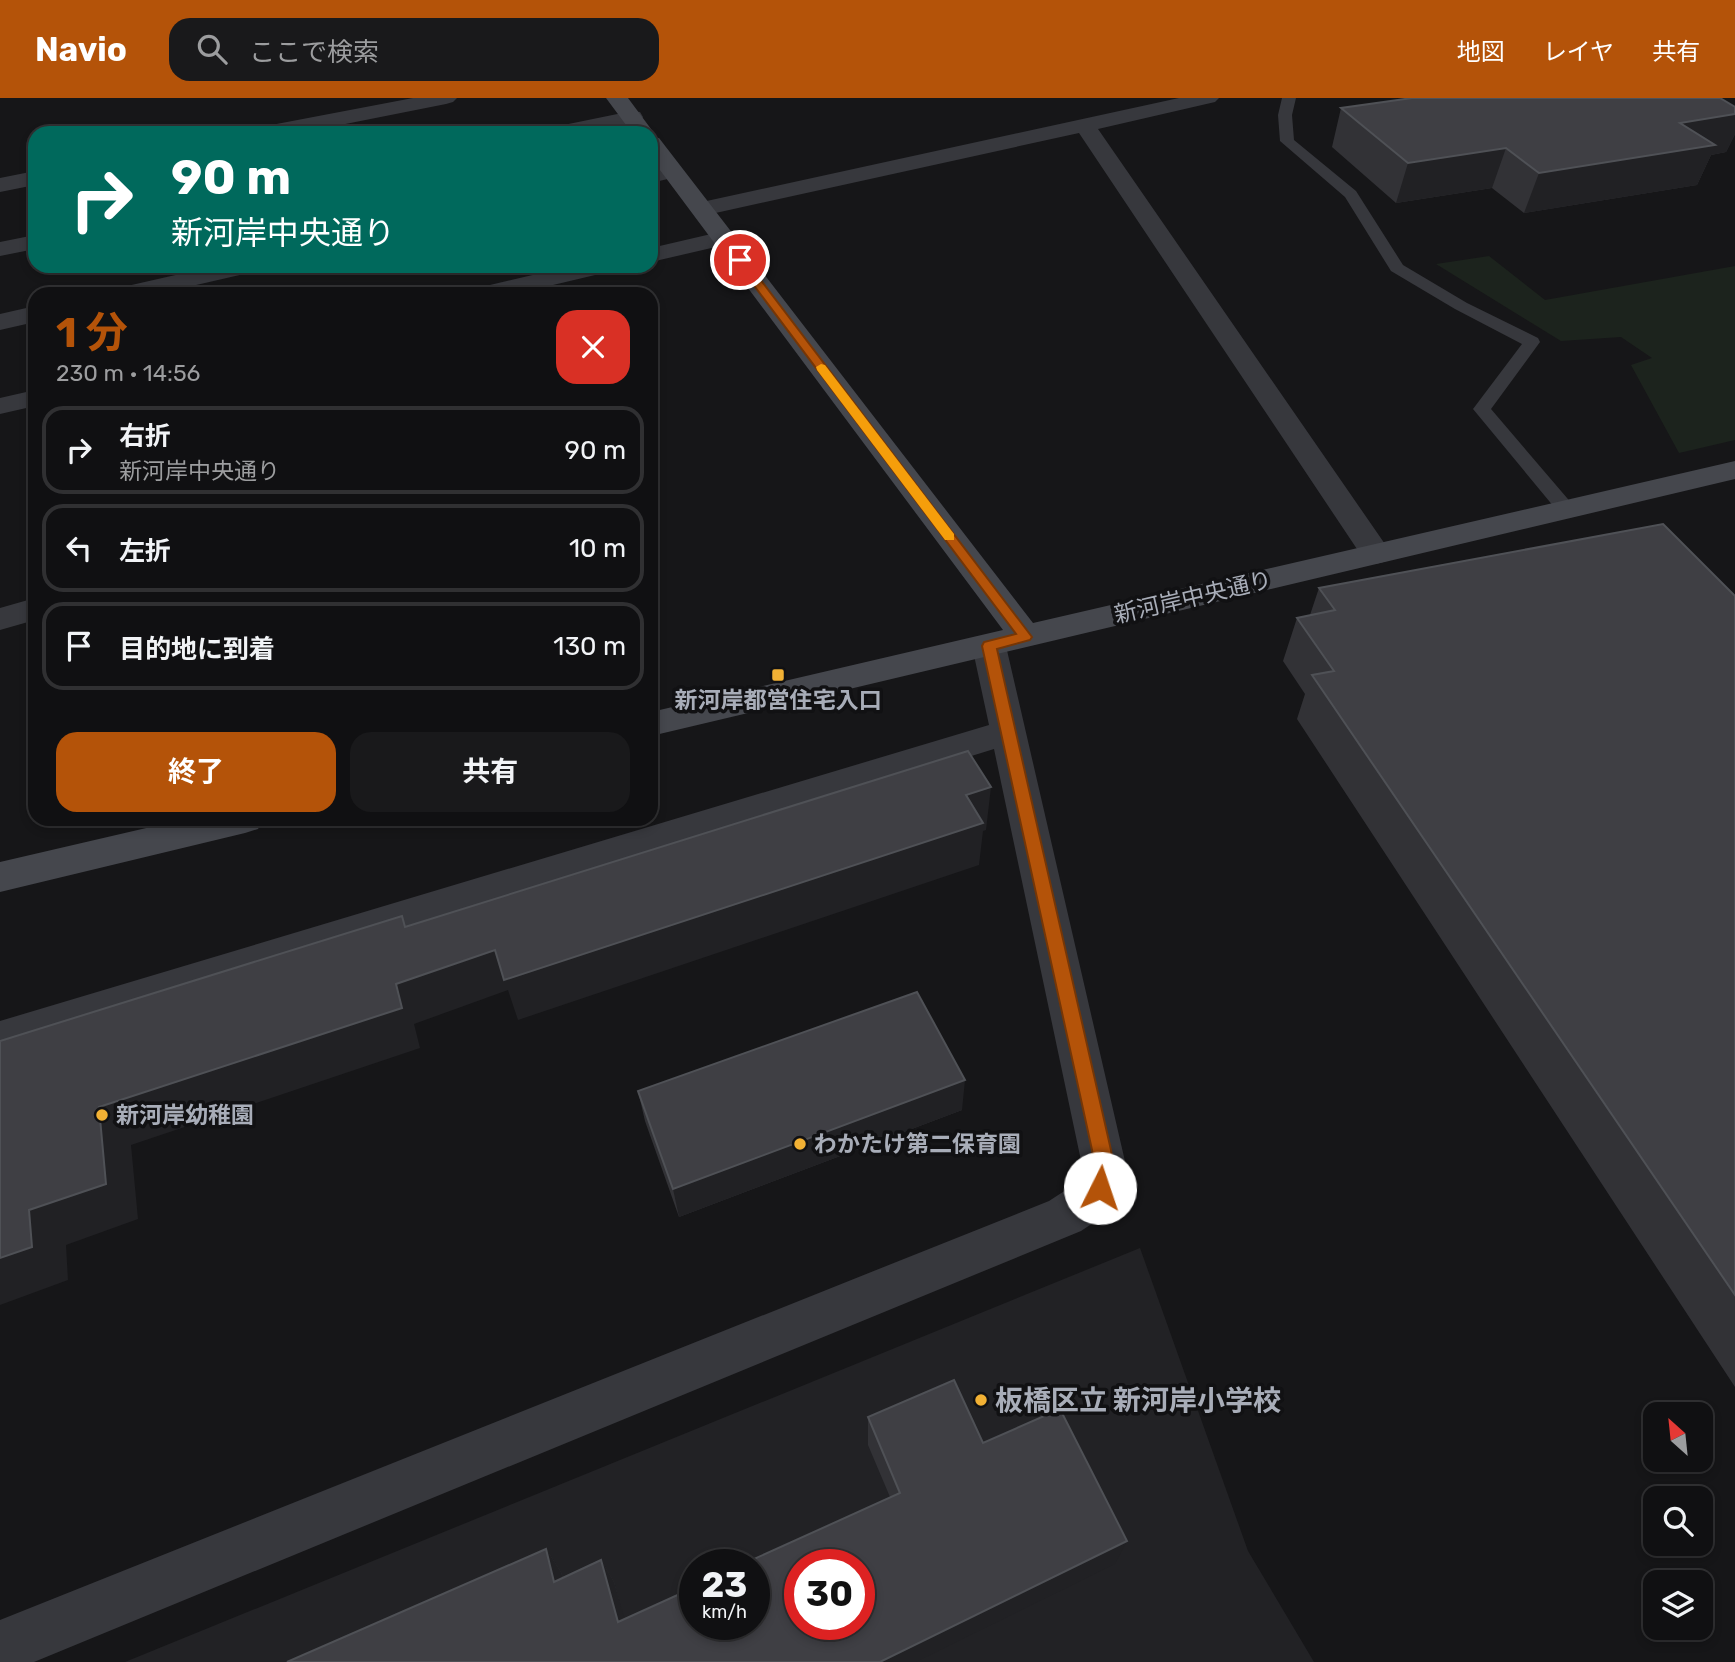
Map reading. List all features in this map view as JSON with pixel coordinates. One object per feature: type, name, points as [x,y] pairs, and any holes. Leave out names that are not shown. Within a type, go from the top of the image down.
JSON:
[{"type":"street","points":[[302,126],[446,98]]},
{"type":"street","points":[[617,98],[637,125]]},
{"type":"street","points":[[702,209],[1208,98]]},
{"type":"street","points":[[1085,125],[1376,554]]},
{"type":"street","points":[[0,1648],[1065,1216],[1086,1205],[1100,1188],[1105,1170],[1008,732],[1007,641],[724,238],[702,209],[661,174]]},
{"type":"street","points":[[0,185],[28,179]]},
{"type":"street","points":[[658,253],[724,238]]},
{"type":"street","points":[[0,249],[28,243]]},
{"type":"street","points":[[161,287],[225,273]]},
{"type":"street","points":[[512,287],[573,273]]},
{"type":"street","points":[[0,322],[28,316]]},
{"type":"street","points":[[0,406],[28,400]]},
{"type":"street","name":"新河岸中央通り","points":[[658,722],[1735,470]]},
{"type":"street","points":[[0,619],[28,611]]},
{"type":"street","points":[[0,1039],[1008,732]]},
{"type":"street","points":[[0,877],[215,826]]},
{"type":"lane","points":[[1289,98],[1285,115],[1287,141],[1351,194],[1397,268],[1461,306],[1532,342],[1482,409],[1566,509]]},
{"type":"shaded area","points":[[1489,256],[1545,300],[1735,266],[1735,440],[1679,453],[1631,365],[1652,358],[1621,337],[1561,341],[1436,264]]},
{"type":"shaded area","name":"板橋区立 新河岸小学校","points":[[1140,1248],[1248,1551],[1314,1662],[125,1662]]},
{"type":"building","points":[[1412,98],[1720,98],[1735,107],[1735,114],[1680,123],[1715,145],[1539,173],[1506,148],[1408,163],[1341,108]]},
{"type":"building","points":[[1663,524],[1735,596],[1735,1295],[1312,675],[1334,671],[1297,618],[1335,610],[1319,588]]},
{"type":"building","points":[[968,751],[991,787],[966,795],[983,823],[504,980],[495,950],[396,984],[402,1008],[99,1107],[106,1184],[29,1210],[32,1247],[0,1258],[0,1041],[402,916],[405,927]]},
{"type":"building","points":[[917,992],[965,1080],[673,1189],[638,1091]]},
{"type":"building","points":[[954,1380],[983,1443],[1060,1409],[1127,1541],[880,1662],[287,1662],[546,1549],[554,1582],[601,1560],[618,1622],[679,1594],[679,1640],[770,1640],[770,1552],[900,1493],[868,1417]]},
{"type":"slow traffic","points":[[821,367],[950,537]]},
{"type":"place","name":"新河岸都営住宅入口","points":[[778,675]]},
{"type":"place","name":"新河岸幼稚園","points":[[102,1115]]},
{"type":"place","name":"わかたけ第二保育園","points":[[800,1144]]},
{"type":"place","name":"板橋区立 新河岸小学校","points":[[981,1400]]},
{"type":"route","points":[[740,260],[1026,637],[989,646],[1101,1150],[1105,1170],[1100,1188]]}]
